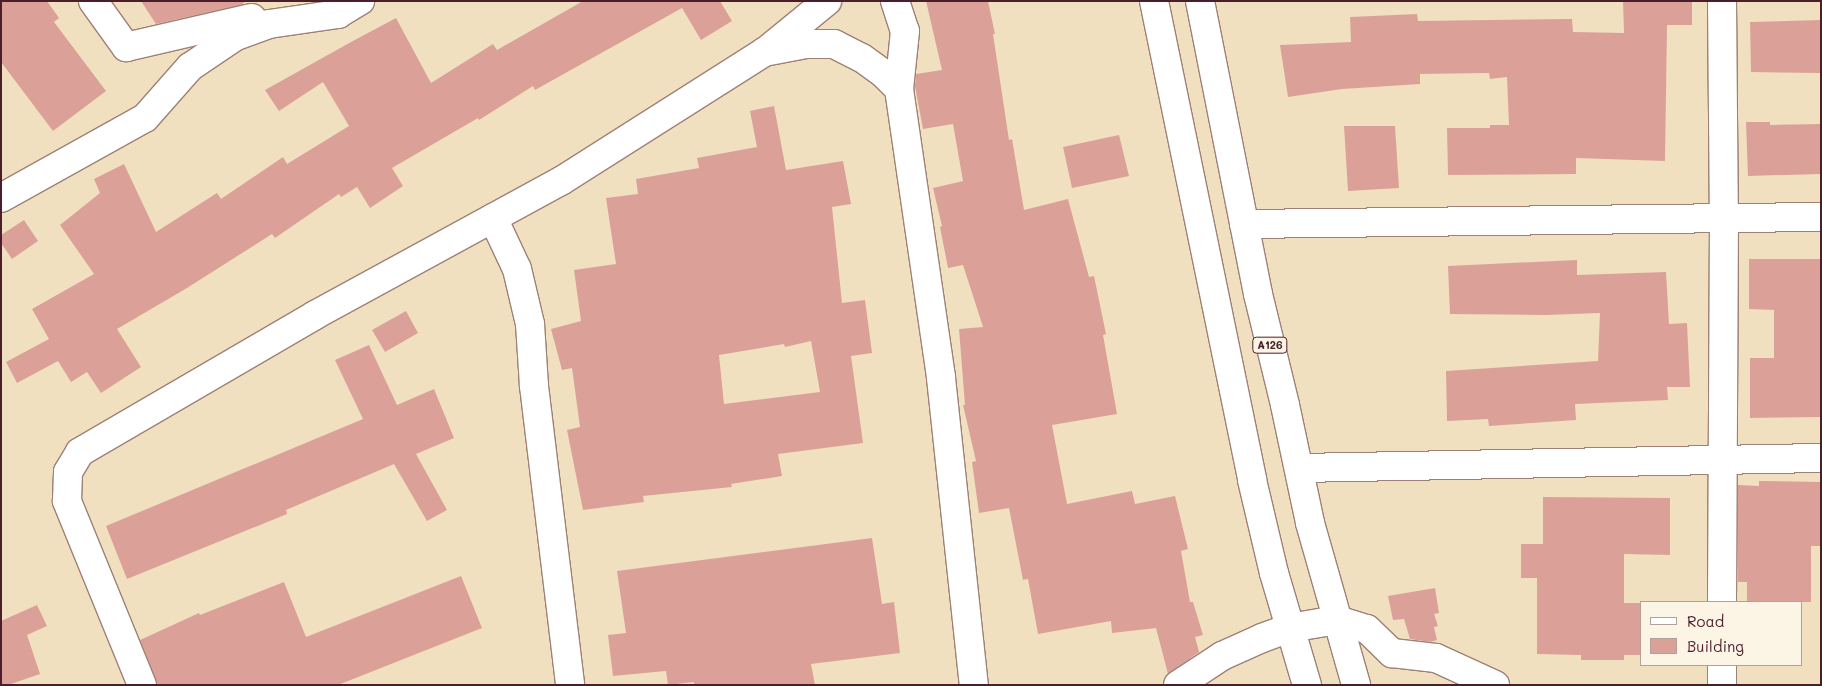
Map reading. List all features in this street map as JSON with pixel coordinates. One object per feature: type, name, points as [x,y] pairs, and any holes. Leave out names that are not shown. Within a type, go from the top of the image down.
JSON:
[{"type":"main road","points":[[93,1],[126,47],[285,10],[349,8]]},
{"type":"main road","points":[[142,685],[67,501],[68,472],[80,452],[315,315],[562,181],[764,52],[827,1]]},
{"type":"main road","points":[[895,1],[904,31],[899,89],[941,378],[974,685]]},
{"type":"main road","points":[[1154,1],[1252,480],[1274,574],[1307,685]]},
{"type":"main road","name":"A126","points":[[1200,1],[1258,294],[1310,523],[1356,685]]},
{"type":"main road","points":[[1722,1],[1724,218],[1721,458],[1722,601]]},
{"type":"main road","points":[[1,198],[145,118],[190,67],[236,36],[269,24],[349,8]]},
{"type":"main road","points":[[764,52],[806,44],[834,44],[862,58],[884,74],[899,89]]},
{"type":"main road","points":[[1244,224],[1821,217]]},
{"type":"main road","points":[[493,218],[517,268],[530,324],[534,386],[570,685]]},
{"type":"main road","points":[[1299,468],[1721,458],[1821,458]]},
{"type":"main road","points":[[1178,685],[1222,656],[1290,628],[1337,620],[1367,629],[1392,653],[1436,658],[1495,685]]},
{"type":"main road","points":[[1722,666],[1722,685]]},
{"type":"building","points":[[1,1],[47,1],[59,18],[54,22],[106,91],[53,131],[1,62]]},
{"type":"building","points":[[141,1],[246,1],[241,5],[156,24]]},
{"type":"building","points":[[583,1],[720,1],[732,21],[701,40],[682,8],[535,90],[533,86],[479,120],[478,118],[392,168],[403,186],[370,208],[357,187],[341,197],[339,194],[275,238],[272,234],[187,288],[117,329],[141,367],[101,393],[87,372],[71,382],[58,361],[17,383],[6,362],[49,339],[32,309],[94,274],[60,225],[100,193],[94,179],[124,164],[156,232],[217,193],[221,199],[283,157],[287,164],[349,126],[323,82],[279,111],[265,90],[351,42],[396,18],[431,83],[493,44],[497,50]]},
{"type":"building","points":[[926,1],[988,1],[995,34],[993,34],[1009,140],[1012,139],[1024,210],[1068,199],[1089,277],[1094,276],[1106,334],[1103,335],[1117,414],[1052,425],[1067,504],[1132,491],[1135,504],[1175,496],[1188,549],[1181,551],[1190,602],[1193,602],[1203,635],[1195,637],[1199,652],[1168,674],[1156,628],[1112,633],[1111,621],[1038,634],[1028,579],[1023,580],[1009,508],[979,513],[972,462],[976,461],[963,405],[965,405],[959,329],[983,327],[963,265],[948,268],[940,227],[942,226],[933,188],[963,181],[953,124],[923,129],[915,86],[916,74],[942,70]]},
{"type":"building","points":[[1623,1],[1692,1],[1692,25],[1667,25],[1665,161],[1576,158],[1576,174],[1448,175],[1447,128],[1490,128],[1490,125],[1509,125],[1507,77],[1490,79],[1489,73],[1420,74],[1420,84],[1342,89],[1288,97],[1280,45],[1351,42],[1350,17],[1417,14],[1418,21],[1572,19],[1573,32],[1624,33]]},
{"type":"building","points":[[1821,20],[1821,73],[1751,72],[1750,22]]},
{"type":"building","points":[[774,106],[786,170],[843,161],[851,204],[832,207],[842,303],[865,300],[872,353],[851,356],[863,443],[778,454],[782,476],[731,484],[732,487],[643,496],[644,502],[583,510],[567,430],[580,427],[572,368],[562,370],[551,329],[581,321],[574,270],[616,264],[606,198],[638,194],[636,179],[699,168],[697,158],[757,147],[750,111]],"holes":[[[811,341],[820,392],[724,404],[719,355],[784,344],[785,347]]]},
{"type":"building","points":[[1746,122],[1770,122],[1770,125],[1821,124],[1821,174],[1748,176]]},
{"type":"building","points":[[1344,126],[1395,126],[1399,188],[1348,191]]},
{"type":"building","points":[[1119,135],[1129,176],[1072,188],[1063,147]]},
{"type":"building","points":[[24,220],[38,241],[12,259],[1,243],[1,235]]},
{"type":"building","points":[[1749,259],[1821,259],[1821,417],[1750,418],[1750,358],[1774,358],[1774,310],[1749,309]]},
{"type":"building","points":[[1577,260],[1577,275],[1666,272],[1669,324],[1687,323],[1690,387],[1667,387],[1668,400],[1575,404],[1576,420],[1489,426],[1488,419],[1447,421],[1446,371],[1598,361],[1600,313],[1546,315],[1450,314],[1448,266]]},
{"type":"building","points":[[406,311],[418,333],[385,352],[372,330]]},
{"type":"building","points":[[369,345],[397,405],[434,389],[454,438],[416,454],[447,510],[427,521],[394,464],[286,510],[287,514],[127,579],[106,526],[363,419],[335,360]]},
{"type":"building","points":[[1759,481],[1821,482],[1821,546],[1811,546],[1811,602],[1747,601],[1747,582],[1738,582],[1738,485],[1759,486]]},
{"type":"building","points":[[1543,497],[1670,498],[1670,555],[1624,554],[1624,603],[1640,603],[1640,655],[1624,655],[1624,660],[1581,660],[1581,655],[1537,654],[1537,578],[1521,578],[1521,544],[1543,544]]},
{"type":"building","points":[[872,538],[882,604],[894,602],[900,653],[811,664],[815,685],[694,685],[694,682],[668,685],[666,671],[613,676],[608,635],[626,633],[617,571]]},
{"type":"building","points":[[461,576],[482,628],[338,685],[158,685],[140,640],[199,613],[200,615],[284,582],[306,637]]},
{"type":"building","points":[[1435,588],[1439,613],[1434,614],[1438,626],[1434,627],[1437,640],[1430,642],[1410,639],[1404,619],[1393,620],[1388,596]]},
{"type":"building","points":[[37,605],[47,626],[27,635],[40,674],[8,685],[1,685],[1,621]]}]
